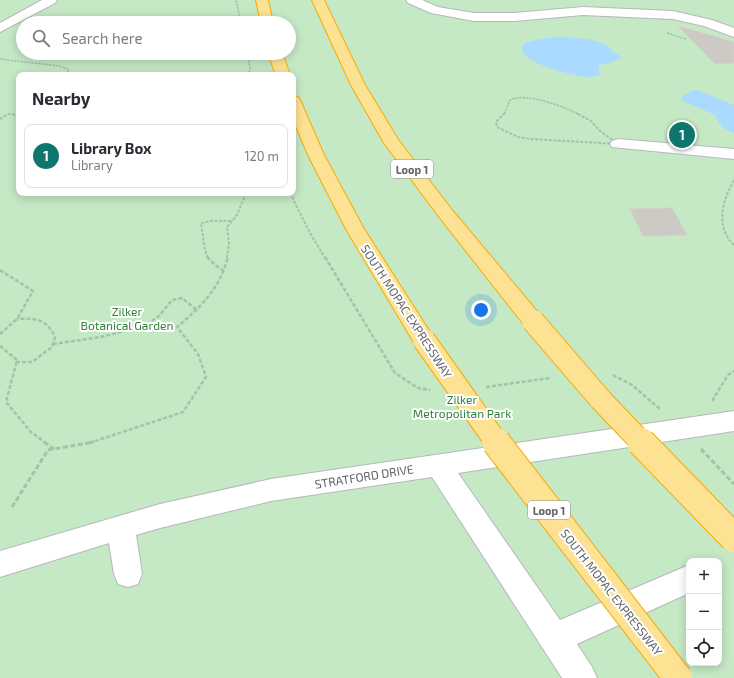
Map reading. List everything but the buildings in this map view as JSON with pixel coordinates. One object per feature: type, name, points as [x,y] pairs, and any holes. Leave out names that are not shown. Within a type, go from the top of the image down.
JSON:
[{"type":"highway","points":[[262,0],[265,16]]},
{"type":"highway","name":"Loop 1","points":[[318,0],[358,85],[392,143],[446,214],[533,321],[601,400],[734,538]]},
{"type":"highway","points":[[279,60],[283,72]]},
{"type":"highway","name":"SOUTH MOPAC EXPRESSWAY","points":[[296,107],[316,154],[355,229],[424,340],[481,422],[678,678]]},
{"type":"street","points":[[22,16],[51,0]]},
{"type":"street","points":[[412,0],[435,10],[474,17],[514,17],[583,11],[673,15],[708,23],[734,34]]},
{"type":"street","points":[[0,28],[16,19]]},
{"type":"street","points":[[618,144],[734,154]]},
{"type":"street","name":"STRATFORD DRIVE","points":[[0,564],[160,516],[271,490],[438,465],[697,435],[734,421]]},
{"type":"street","points":[[438,465],[582,678]]},
{"type":"street","points":[[121,527],[128,574]]},
{"type":"street","points":[[555,638],[686,580]]},
{"type":"path","points":[[236,0],[239,16]]},
{"type":"path","points":[[661,32],[686,39]]},
{"type":"path","points":[[0,59],[59,66],[68,69],[68,72]]},
{"type":"path","points":[[248,60],[250,68],[249,72]]},
{"type":"path","points":[[519,96],[544,101],[580,114],[618,144],[518,137],[497,127],[496,122],[506,111],[510,98],[519,96]]},
{"type":"path","points":[[0,118],[8,114],[16,114]]},
{"type":"path","points":[[734,180],[723,204],[723,228],[728,241],[734,245]]},
{"type":"path","points":[[12,507],[48,450],[93,442],[183,412],[206,377],[198,354],[177,327],[198,311],[222,279],[229,256],[229,240],[226,227],[237,215],[245,196]]},
{"type":"path","points":[[224,271],[213,264],[203,250],[204,234],[201,223],[211,221],[231,221]]},
{"type":"path","points":[[0,270],[33,292],[17,319],[0,334]]},
{"type":"path","points":[[53,344],[101,338],[144,326],[159,316],[172,300],[182,298],[198,311]]},
{"type":"path","points":[[16,362],[32,362],[52,347],[55,337],[50,326],[34,318],[17,319]]},
{"type":"path","points":[[0,346],[17,360],[6,402],[31,432],[54,449]]},
{"type":"path","points":[[734,371],[728,375],[697,435],[734,484]]},
{"type":"green space","name":"Zilker Metropolitan Park","points":[[0,0],[734,0],[734,678],[0,678]]},
{"type":"water","points":[[562,37],[588,39],[601,43],[622,57],[598,66],[600,75],[587,77],[544,66],[528,58],[523,53],[522,46],[526,43],[541,39]]},
{"type":"water","points":[[693,90],[703,92],[734,105],[734,133],[722,127],[715,115],[683,101],[682,97]]},
{"type":"place","name":"Library Box","points":[[682,135]]},
{"type":"park label","name":"Zilker Botanical Garden","points":[[127,318]]}]
